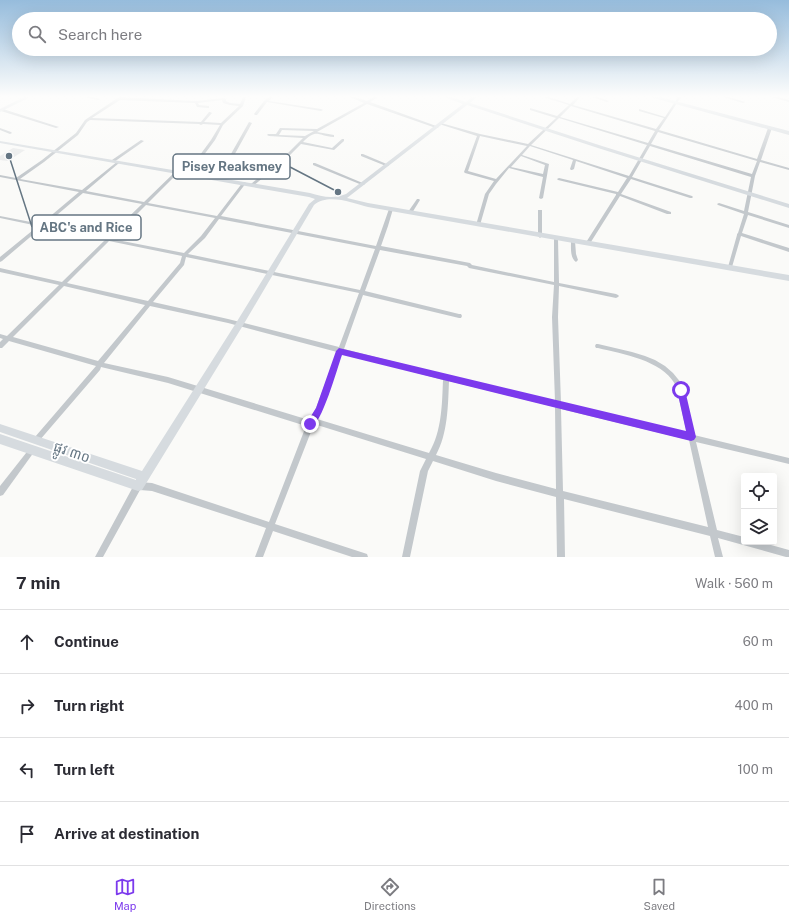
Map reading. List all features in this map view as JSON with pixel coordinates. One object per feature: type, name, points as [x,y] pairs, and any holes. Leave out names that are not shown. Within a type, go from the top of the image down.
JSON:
[{"type":"highway","points":[[753,123],[789,133]]},
{"type":"highway","points":[[765,123],[789,129]]},
{"type":"street","points":[[43,123],[57,127]]},
{"type":"street","points":[[16,179],[77,134],[83,123]]},
{"type":"street","points":[[178,123],[222,124],[213,140],[188,174]]},
{"type":"street","points":[[217,178],[230,161],[250,123]]},
{"type":"street","points":[[252,185],[306,137],[331,123]]},
{"type":"street","points":[[433,123],[479,135],[529,145],[691,197]]},
{"type":"street","points":[[342,198],[363,184],[442,123]]},
{"type":"street","points":[[527,123],[789,206]]},
{"type":"street","points":[[478,224],[488,191],[496,180],[552,123]]},
{"type":"street","points":[[578,123],[753,176]]},
{"type":"street","points":[[633,123],[789,169]]},
{"type":"street","points":[[587,244],[662,123]]},
{"type":"street","points":[[730,267],[746,213],[753,176],[770,128]]},
{"type":"street","points":[[0,129],[10,133]]},
{"type":"street","points":[[277,136],[281,129],[316,131],[333,136]]},
{"type":"street","points":[[269,135],[306,137]]},
{"type":"street","points":[[479,135],[466,172],[496,180]]},
{"type":"street","points":[[300,143],[333,149],[343,140]]},
{"type":"street","points":[[0,260],[82,191],[115,161],[142,141]]},
{"type":"street","points":[[0,142],[217,178],[310,195],[319,198],[342,198],[391,209],[556,239],[789,278]]},
{"type":"street","points":[[362,155],[387,165]]},
{"type":"street","points":[[520,155],[547,163],[541,198]]},
{"type":"street","points":[[714,164],[716,157]]},
{"type":"street","points":[[572,168],[575,160]]},
{"type":"street","points":[[314,164],[363,184]]},
{"type":"street","points":[[508,167],[545,176]]},
{"type":"street","points":[[0,346],[178,172]]},
{"type":"street","points":[[0,176],[295,232],[616,296]]},
{"type":"street","points":[[559,180],[618,194],[669,213]]},
{"type":"street","points":[[37,439],[98,368],[99,364],[182,264],[184,256],[203,237],[244,183]]},
{"type":"street","points":[[99,557],[138,486],[239,325],[312,204],[319,198]]},
{"type":"street","points":[[410,212],[418,200]]},
{"type":"street","points":[[719,204],[789,227]]},
{"type":"street","points":[[259,557],[312,423],[330,382],[339,351],[391,209]]},
{"type":"street","points":[[540,211],[540,236]]},
{"type":"street","points":[[0,217],[361,292],[459,316]]},
{"type":"street","points":[[739,234],[789,250]]},
{"type":"street","points":[[556,239],[557,284],[555,317],[561,557]]},
{"type":"street","points":[[573,242],[576,260]]},
{"type":"street","points":[[0,270],[228,321],[339,351],[789,461]]},
{"type":"street","points":[[0,336],[99,364],[168,380],[197,390],[312,423],[367,436],[429,458],[741,541]]},
{"type":"street","points":[[598,346],[648,358],[675,379],[681,390],[719,557]]},
{"type":"street","points":[[406,557],[419,490],[429,458],[435,451],[441,431],[446,377]]},
{"type":"street","name":"ផ្លូវ ៣០","points":[[0,428],[37,439],[144,477]]},
{"type":"street","name":"ផ្លូវ ៣០","points":[[0,439],[138,486]]},
{"type":"street","points":[[0,492],[32,450]]},
{"type":"street","points":[[144,477],[152,487]]},
{"type":"street","points":[[138,486],[152,487],[364,557]]},
{"type":"street","points":[[756,545],[789,554]]},
{"type":"shaded area","points":[[13,148],[25,150],[8,161],[0,160],[0,156]]},
{"type":"place","name":"ABC's and Rice","points":[[9,156]]},
{"type":"place","name":"Pisey Reaksmey","points":[[338,192]]},
{"type":"route","points":[[310,424],[314,421],[330,382],[339,351],[691,437],[681,390]]}]
